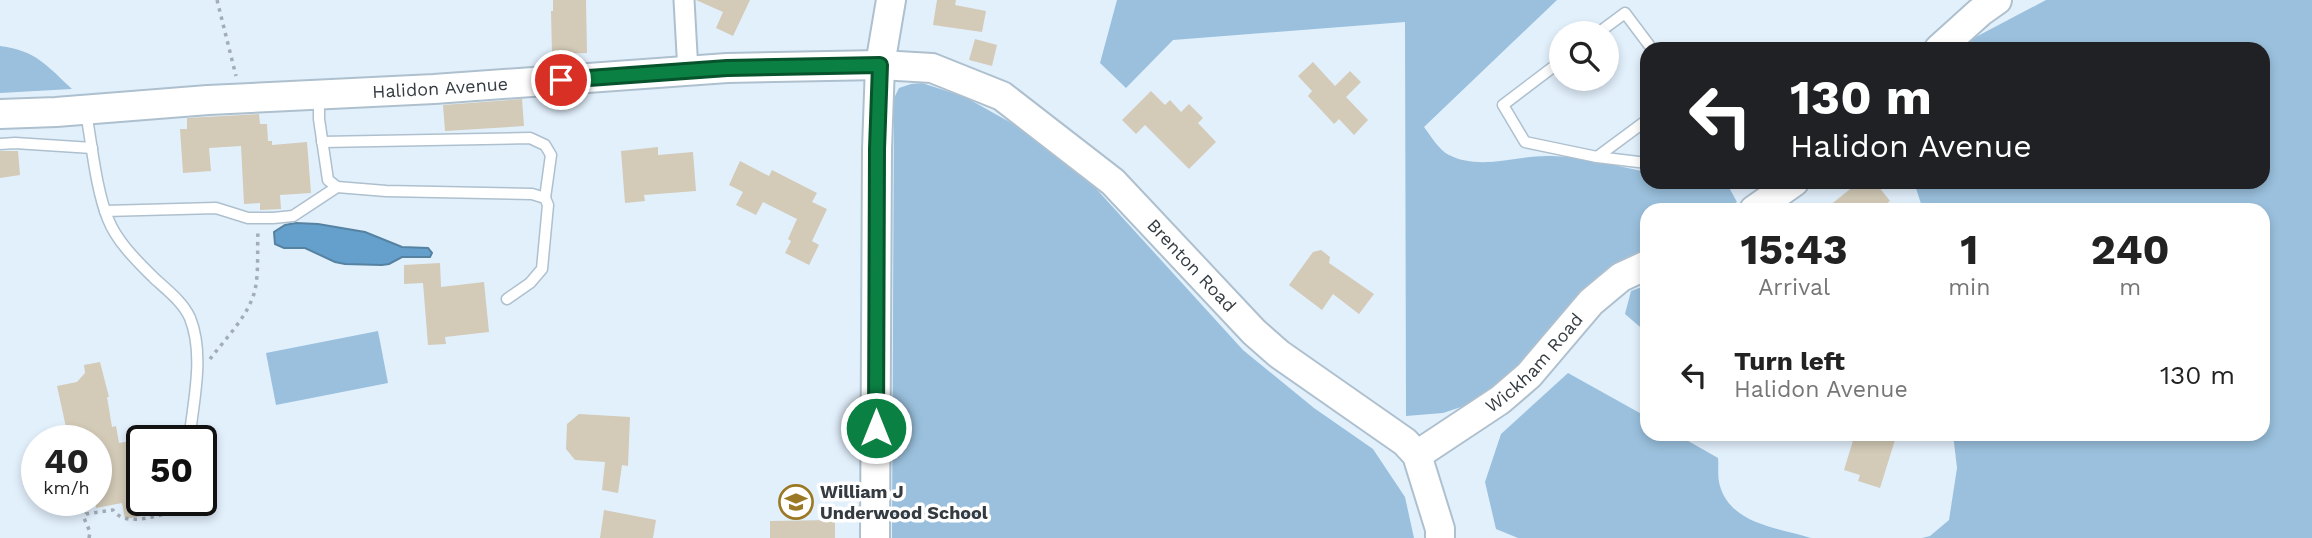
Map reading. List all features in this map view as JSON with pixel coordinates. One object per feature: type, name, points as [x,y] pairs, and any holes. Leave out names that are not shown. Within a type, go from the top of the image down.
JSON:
[{"type":"main road","points":[[875,538],[877,149],[880,65],[891,0]]},
{"type":"main road","points":[[1947,42],[1997,0]]},
{"type":"main road","name":"Halidon Avenue","points":[[0,114],[240,98],[434,89],[727,68],[880,65]]},
{"type":"main road","name":"Brenton Road","points":[[880,65],[932,68],[1002,96],[1113,182],[1212,290],[1279,354],[1387,429],[1417,455]]},
{"type":"main road","name":"Wickham Road","points":[[1417,455],[1510,392],[1529,375],[1591,302],[1621,276],[1640,268]]},
{"type":"main road","points":[[1417,455],[1440,528],[1440,538]]},
{"type":"street","points":[[684,0],[688,72]]},
{"type":"lane","points":[[1614,21],[1625,13],[1647,42]]},
{"type":"lane","points":[[1549,70],[1503,105],[1525,142],[1597,157],[1640,162]]},
{"type":"lane","points":[[319,94],[328,180],[337,187],[386,191],[532,194],[545,198]]},
{"type":"lane","points":[[86,109],[105,211],[117,236],[177,300],[189,316],[196,337],[190,425]]},
{"type":"lane","points":[[1597,157],[1640,125]]},
{"type":"lane","points":[[322,142],[530,138],[545,145],[551,155],[545,198],[548,205],[542,269],[530,283],[507,299]]},
{"type":"lane","points":[[0,144],[92,148]]},
{"type":"lane","points":[[105,211],[216,208],[248,219],[293,216],[337,187]]},
{"type":"path","points":[[217,0],[235,65],[240,98]]},
{"type":"path","points":[[196,365],[208,362],[252,300],[256,276],[258,218]]},
{"type":"path","points":[[89,538],[90,532],[84,518],[86,514],[113,510],[117,516],[127,520],[149,516]]},
{"type":"shaded area","points":[[1117,0],[1557,0],[1424,127],[1438,146],[1449,155],[1474,162],[1537,156],[1587,159],[1640,170],[1640,189],[1730,189],[1737,202],[1640,203],[1640,254],[1588,287],[1504,380],[1470,404],[1443,413],[1406,416],[1405,22],[1173,40],[1126,88],[1100,63]]},
{"type":"shaded area","points":[[2046,0],[2312,0],[2312,538],[1922,538],[1930,536],[1949,520],[1957,468],[1954,441],[2270,441],[2270,203],[1921,203],[1916,189],[2270,189],[2270,42],[1966,42]]},
{"type":"shaded area","points":[[0,46],[32,55],[72,89],[0,93]]},
{"type":"shaded area","points":[[922,83],[965,97],[1029,133],[1090,182],[1243,350],[1314,408],[1373,449],[1405,497],[1414,538],[892,538],[894,98],[899,88]]},
{"type":"shaded area","points":[[296,223],[365,232],[402,247],[428,248],[432,253],[430,257],[402,257],[382,265],[345,264],[305,248],[284,248],[275,244],[274,232],[285,225]]},
{"type":"shaded area","points":[[1640,288],[1640,327],[1625,314],[1631,291]]},
{"type":"shaded area","points":[[378,331],[388,383],[276,405],[266,353]]},
{"type":"shaded area","points":[[1568,373],[1640,413],[1640,441],[1688,441],[1718,458],[1719,483],[1726,499],[1745,517],[1811,538],[1518,538],[1496,529],[1485,482],[1501,434]]},
{"type":"building","points":[[553,0],[586,0],[587,53],[552,54]]},
{"type":"building","points":[[696,0],[750,0],[733,36],[716,28],[723,12]]},
{"type":"building","points":[[937,0],[956,0],[955,5],[986,11],[982,32],[933,25]]},
{"type":"building","points":[[975,39],[997,45],[992,66],[969,60]]},
{"type":"building","points":[[1313,62],[1335,86],[1350,71],[1361,82],[1346,97],[1368,120],[1354,135],[1339,119],[1334,124],[1308,96],[1312,91],[1298,76]]},
{"type":"building","points":[[1151,91],[1165,105],[1170,100],[1181,112],[1189,104],[1203,118],[1198,123],[1216,142],[1189,169],[1145,125],[1136,134],[1122,120]]},
{"type":"building","points":[[522,99],[524,126],[445,131],[443,105]]},
{"type":"building","points":[[259,114],[260,124],[267,124],[268,141],[272,141],[272,145],[307,142],[311,193],[280,195],[281,209],[260,210],[260,203],[244,204],[241,146],[209,148],[211,171],[183,173],[180,129],[187,129],[187,118]]},
{"type":"building","points":[[658,147],[658,155],[693,152],[696,191],[644,195],[645,201],[625,203],[621,151]]},
{"type":"building","points":[[0,151],[18,151],[20,175],[0,178]]},
{"type":"building","points":[[740,161],[769,176],[772,170],[817,193],[812,202],[827,209],[812,241],[819,245],[809,265],[785,253],[797,219],[763,202],[756,215],[736,205],[743,192],[729,185]]},
{"type":"building","points":[[1850,189],[1881,189],[1890,201],[1887,203],[1833,203]]},
{"type":"building","points":[[1321,250],[1330,257],[1329,263],[1374,294],[1359,314],[1333,294],[1322,310],[1289,285],[1313,252]]},
{"type":"building","points":[[440,263],[441,287],[484,282],[489,332],[445,337],[446,344],[428,345],[423,283],[404,284],[404,265]]},
{"type":"building","points":[[100,362],[109,397],[112,425],[66,425],[57,386],[77,382],[85,373],[84,365]]},
{"type":"building","points":[[579,414],[630,417],[628,466],[622,465],[618,493],[602,490],[605,462],[575,460],[566,449],[567,424]]},
{"type":"building","points":[[116,426],[119,443],[126,442],[126,516],[141,516],[125,519],[122,503],[112,505],[112,427]]},
{"type":"building","points":[[1853,441],[1895,441],[1880,488],[1858,481],[1860,475],[1844,470]]},
{"type":"building","points":[[604,510],[656,520],[653,538],[600,538]]},
{"type":"building","points":[[835,520],[835,538],[770,538],[770,521]]},
{"type":"place","name":"William J Underwood School","points":[[796,502]]},
{"type":"route","points":[[561,80],[727,68],[880,65],[876,428]]}]
